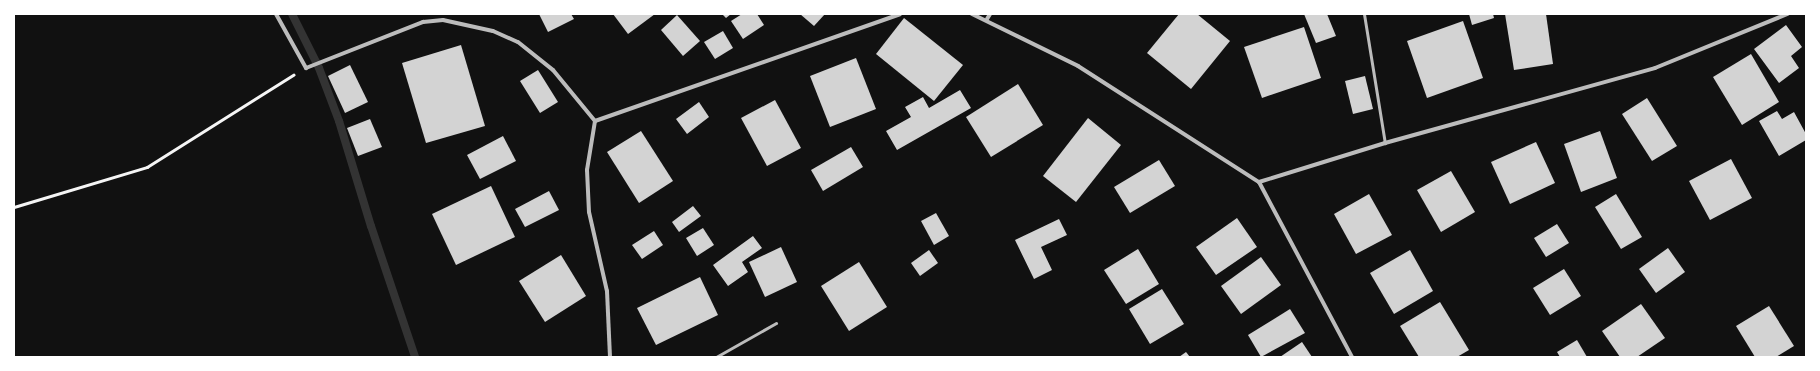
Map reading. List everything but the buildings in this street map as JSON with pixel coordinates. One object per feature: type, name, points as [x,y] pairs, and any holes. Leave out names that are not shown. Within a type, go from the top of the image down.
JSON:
[{"type":"street","points":[[276,14],[306,68],[423,22],[444,20],[493,31],[518,42],[553,70],[595,121],[587,170],[589,212],[606,291],[610,357]]},
{"type":"street","points":[[595,121],[900,14]]},
{"type":"street","points":[[972,14],[987,20],[1078,66],[1259,182],[1352,357]]},
{"type":"street","points":[[987,20],[990,14]]},
{"type":"street","points":[[1259,182],[1385,143],[1655,68],[1787,14]]},
{"type":"lane","points":[[1364,14],[1385,143]]},
{"type":"lane","points":[[716,357],[776,323]]},
{"type":"path","points":[[14,207],[146,167],[306,68]]},
{"type":"waterway","points":[[292,14],[319,68],[339,121],[371,226],[415,357]]}]
